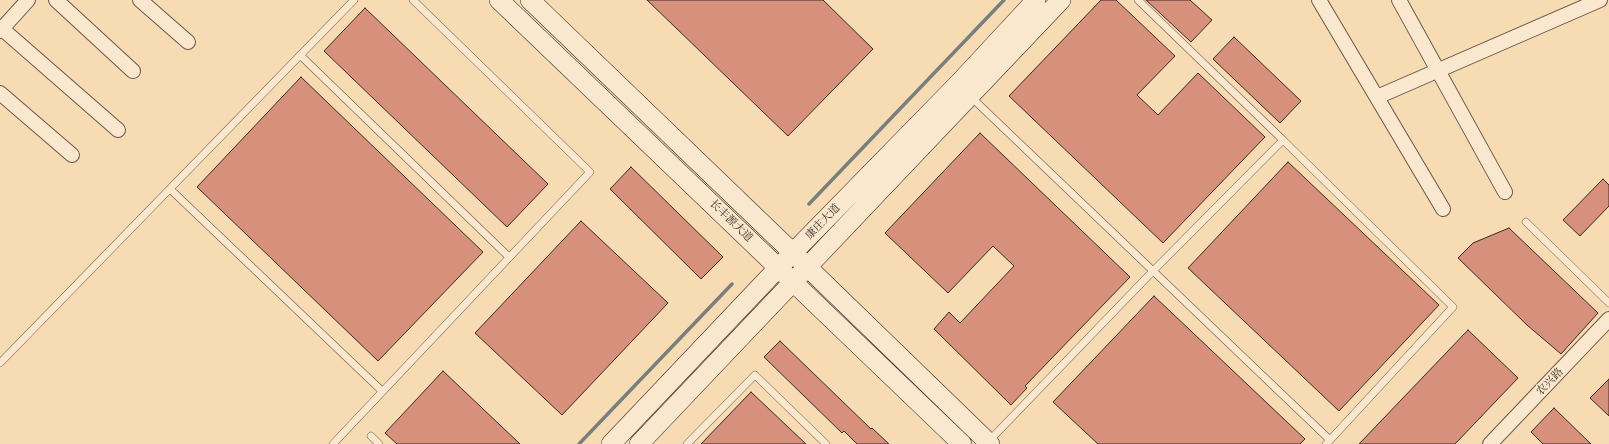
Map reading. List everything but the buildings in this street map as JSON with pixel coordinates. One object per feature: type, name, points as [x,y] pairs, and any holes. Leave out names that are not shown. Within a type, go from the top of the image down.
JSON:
[{"type":"main road","name":"长丰源大道","points":[[499,0],[794,281],[962,444]]},
{"type":"main road","name":"长丰源大道","points":[[530,0],[793,252],[989,443]]},
{"type":"main road","name":"康庄大道","points":[[639,444],[794,281],[964,90],[1036,0]]},
{"type":"main road","name":"康庄大道","points":[[611,444],[793,252],[1061,0]]},
{"type":"street","points":[[28,0],[1,29],[118,130]]},
{"type":"street","points":[[56,0],[134,71]]},
{"type":"street","points":[[140,0],[188,42]]},
{"type":"street","points":[[1319,0],[1443,209]]},
{"type":"street","points":[[1399,0],[1505,192]]},
{"type":"street","points":[[1377,97],[1600,0]]},
{"type":"street","points":[[0,93],[72,155]]},
{"type":"street","name":"农兴路","points":[[1490,444],[1609,319]]},
{"type":"lane","points":[[0,363],[354,0]]},
{"type":"lane","points":[[333,444],[590,172],[414,0]]},
{"type":"lane","points":[[964,90],[1153,271],[1328,442],[1453,307],[1138,0]]},
{"type":"lane","points":[[300,55],[509,257]]},
{"type":"lane","points":[[989,443],[1153,271],[1283,140]]},
{"type":"lane","points":[[170,189],[382,392]]},
{"type":"lane","points":[[1526,222],[1609,303]]},
{"type":"lane","points":[[687,444],[755,376],[826,444]]},
{"type":"lane","points":[[371,436],[379,444]]},
{"type":"waterway","points":[[809,204],[1004,0]]},
{"type":"waterway","points":[[579,444],[732,284]]}]
